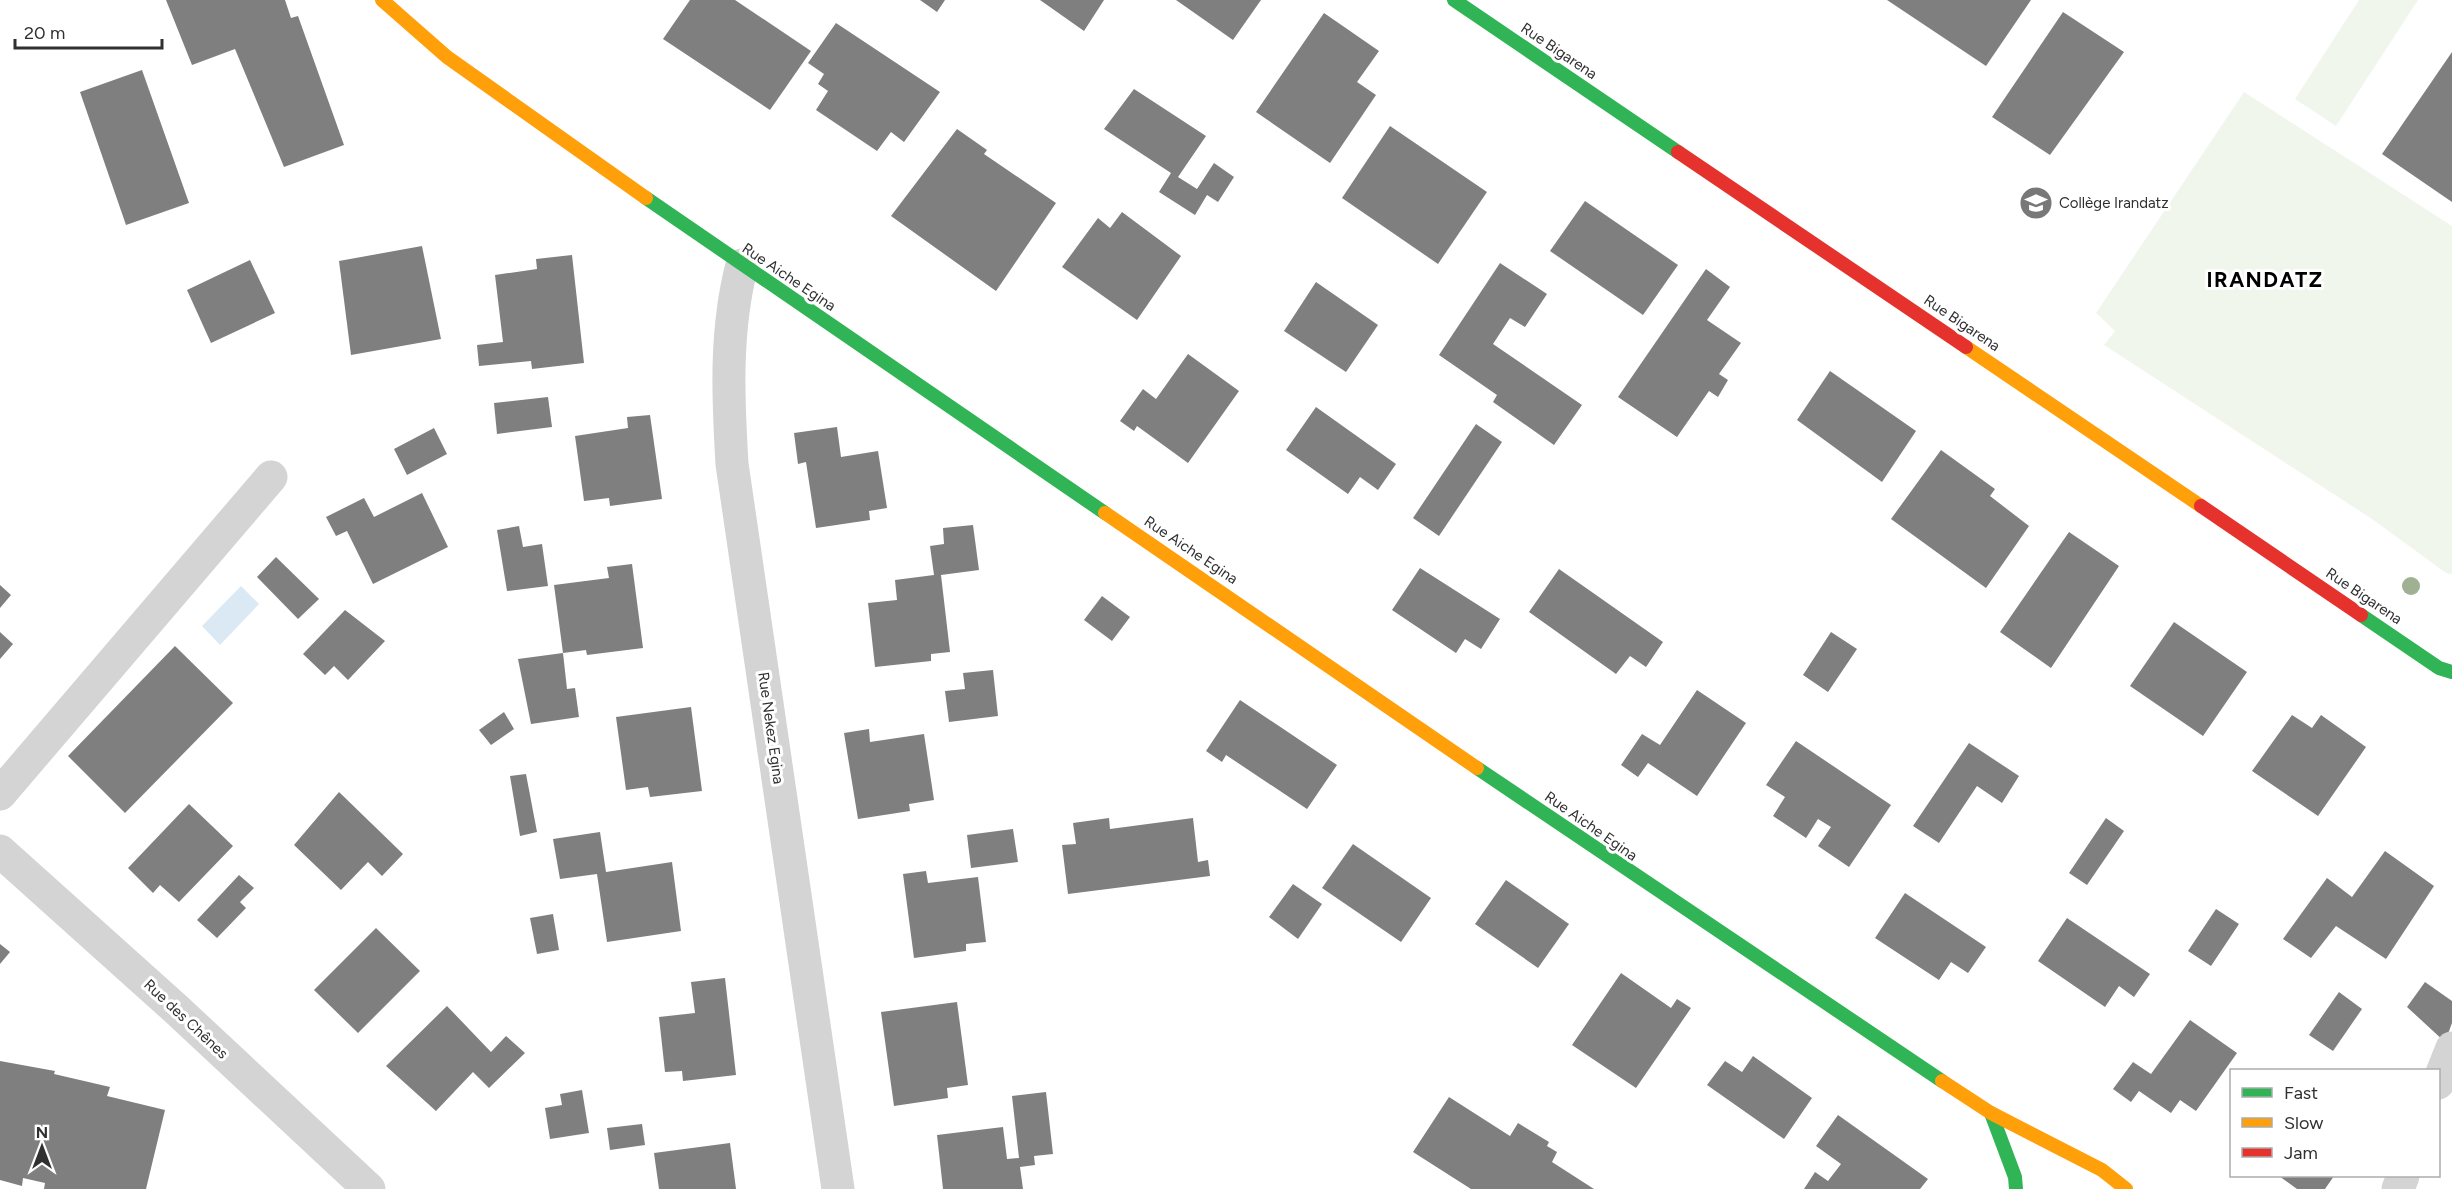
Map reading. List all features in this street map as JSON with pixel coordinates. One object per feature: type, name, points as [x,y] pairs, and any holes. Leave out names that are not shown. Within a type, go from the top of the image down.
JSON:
[{"type":"street","name":"Rue Aiche Egina","points":[[382,0],[447,57],[742,265],[1691,915],[1991,1113],[2102,1170],[2126,1189]]},
{"type":"street","name":"Rue Bigarena","points":[[1454,0],[2439,668],[2452,672]]},
{"type":"street","name":"Rue Nekez Egina","points":[[742,265],[735,291],[727,388],[732,464],[838,1189]]},
{"type":"street","points":[[0,794],[271,477]]},
{"type":"street","name":"Rue des Chênes","points":[[0,851],[176,1008],[369,1189]]},
{"type":"street","points":[[2440,1080],[2452,1048]]},
{"type":"street","points":[[1991,1113],[2015,1177],[2016,1189]]},
{"type":"street","points":[[2088,1183],[2102,1170]]},
{"type":"shaded area","points":[[2359,0],[2418,0],[2336,126],[2295,99]]},
{"type":"shaded area","points":[[2244,92],[2452,226],[2452,574],[2446,573],[2372,519],[2104,345],[2115,331],[2096,313]]},
{"type":"shaded area","points":[[241,586],[259,604],[220,645],[202,626]]},
{"type":"building","points":[[166,0],[285,0],[291,18],[298,16],[344,145],[284,167],[235,49],[192,65]]},
{"type":"building","points":[[690,0],[735,0],[811,51],[770,110],[663,39]]},
{"type":"building","points":[[920,0],[945,0],[937,12]]},
{"type":"building","points":[[1040,0],[1104,0],[1084,31]]},
{"type":"building","points":[[1176,0],[1261,0],[1233,40]]},
{"type":"building","points":[[1887,0],[2031,0],[1986,66]]},
{"type":"building","points":[[2063,12],[2124,52],[2050,155],[1992,117]]},
{"type":"building","points":[[1324,13],[1379,51],[1357,82],[1376,95],[1330,163],[1256,112]]},
{"type":"building","points":[[836,23],[940,92],[904,142],[891,132],[877,151],[816,110],[828,91],[818,84],[824,74],[808,63]]},
{"type":"building","points":[[2452,52],[2452,202],[2382,154]]},
{"type":"building","points":[[142,70],[189,203],[126,225],[80,92]]},
{"type":"building","points":[[1134,89],[1206,136],[1178,177],[1197,189],[1214,163],[1234,177],[1218,202],[1207,195],[1195,215],[1159,192],[1171,173],[1104,129]]},
{"type":"building","points":[[1390,126],[1487,192],[1438,264],[1342,198]]},
{"type":"building","points":[[957,129],[987,150],[984,154],[1056,203],[996,291],[891,216]]},
{"type":"building","points":[[1585,201],[1678,265],[1643,315],[1550,251]]},
{"type":"building","points":[[1122,212],[1181,256],[1137,320],[1062,267],[1098,218],[1110,228]]},
{"type":"building","points":[[422,246],[441,339],[351,355],[339,261]]},
{"type":"building","points":[[572,255],[584,363],[532,369],[531,361],[479,366],[477,345],[503,342],[495,275],[537,269],[536,259]]},
{"type":"building","points":[[250,260],[275,313],[211,343],[187,290]]},
{"type":"building","points":[[1500,263],[1547,294],[1525,327],[1510,318],[1493,344],[1582,405],[1554,445],[1493,402],[1497,395],[1439,355]]},
{"type":"building","points":[[1706,269],[1730,287],[1707,320],[1741,343],[1719,374],[1728,380],[1718,397],[1709,391],[1677,437],[1618,397]]},
{"type":"building","points":[[1316,282],[1378,325],[1346,372],[1284,331]]},
{"type":"building","points":[[1188,354],[1239,391],[1188,463],[1137,426],[1134,431],[1120,421],[1143,389],[1156,399]]},
{"type":"building","points":[[1830,371],[1916,431],[1882,482],[1797,420]]},
{"type":"building","points":[[548,397],[552,427],[497,434],[494,403]]},
{"type":"building","points":[[1316,407],[1396,464],[1378,490],[1360,477],[1348,494],[1286,450]]},
{"type":"building","points":[[650,415],[662,499],[610,506],[609,498],[584,501],[575,436],[628,428],[627,417]]},
{"type":"building","points":[[1476,424],[1502,442],[1439,536],[1413,518]]},
{"type":"building","points":[[837,427],[841,457],[878,451],[887,508],[869,511],[870,520],[816,528],[806,462],[798,464],[794,433]]},
{"type":"building","points":[[434,428],[447,454],[407,475],[394,449]]},
{"type":"building","points":[[1941,450],[1995,489],[1990,496],[2029,526],[1986,588],[1891,519]]},
{"type":"building","points":[[422,493],[448,547],[373,584],[347,531],[336,536],[326,517],[364,498],[374,517]]},
{"type":"building","points":[[973,525],[979,570],[941,575],[950,652],[931,654],[931,661],[875,667],[868,603],[897,600],[895,580],[934,575],[930,546],[944,544],[943,528]]},
{"type":"building","points":[[519,526],[523,547],[542,544],[548,586],[507,591],[497,530]]},
{"type":"building","points":[[2069,532],[2119,566],[2051,668],[2000,632]]},
{"type":"building","points":[[276,557],[319,599],[298,619],[257,577]]},
{"type":"building","points":[[632,564],[643,648],[587,655],[586,650],[563,653],[554,585],[609,578],[607,567]]},
{"type":"building","points":[[1420,568],[1500,619],[1481,649],[1465,639],[1456,653],[1392,610]]},
{"type":"building","points":[[1559,569],[1663,642],[1646,667],[1630,656],[1616,674],[1529,612]]},
{"type":"building","points":[[0,585],[11,595],[0,608]]},
{"type":"building","points":[[1102,596],[1130,617],[1112,641],[1084,620]]},
{"type":"building","points":[[345,610],[385,641],[348,680],[334,666],[325,675],[303,654]]},
{"type":"building","points":[[2174,622],[2247,672],[2203,736],[2130,686]]},
{"type":"building","points":[[0,632],[13,644],[0,659]]},
{"type":"building","points":[[1831,632],[1857,649],[1828,692],[1803,675]]},
{"type":"building","points":[[175,646],[233,703],[125,813],[68,756]]},
{"type":"building","points":[[563,653],[567,689],[575,688],[579,717],[531,724],[518,659]]},
{"type":"building","points":[[993,670],[998,716],[949,722],[945,691],[965,689],[963,673]]},
{"type":"building","points":[[1697,690],[1746,723],[1697,796],[1648,763],[1638,777],[1621,765],[1642,734],[1660,745]]},
{"type":"building","points":[[1240,700],[1337,765],[1307,809],[1226,755],[1222,762],[1206,751]]},
{"type":"building","points":[[691,707],[702,791],[650,797],[648,787],[626,790],[616,717]]},
{"type":"building","points":[[504,712],[514,729],[491,745],[479,730]]},
{"type":"building","points":[[2292,715],[2312,728],[2321,715],[2366,747],[2318,816],[2252,771]]},
{"type":"building","points":[[869,729],[870,742],[924,734],[934,800],[909,804],[910,811],[858,819],[844,733]]},
{"type":"building","points":[[1796,741],[1891,805],[1849,867],[1818,846],[1831,827],[1818,819],[1806,838],[1773,816],[1785,797],[1766,785]]},
{"type":"building","points":[[1969,743],[2019,776],[2002,803],[1977,786],[1939,843],[1913,826]]},
{"type":"building","points":[[526,774],[537,832],[520,836],[510,776]]},
{"type":"building","points":[[339,792],[403,854],[382,876],[368,862],[341,890],[294,845]]},
{"type":"building","points":[[189,804],[233,846],[179,902],[160,885],[153,893],[128,868]]},
{"type":"building","points":[[1109,818],[1110,829],[1193,818],[1198,862],[1208,860],[1210,876],[1068,894],[1062,845],[1076,844],[1073,823]]},
{"type":"building","points":[[2106,818],[2124,831],[2087,885],[2069,873]]},
{"type":"building","points":[[1013,829],[1018,862],[971,868],[967,835]]},
{"type":"building","points":[[600,832],[606,872],[672,862],[681,931],[607,942],[597,874],[560,879],[553,839]]},
{"type":"building","points":[[1353,844],[1431,898],[1401,942],[1322,888]]},
{"type":"building","points":[[2385,851],[2434,886],[2386,959],[2336,926],[2311,958],[2283,939],[2327,878],[2352,897]]},
{"type":"building","points":[[926,871],[928,883],[978,877],[986,942],[966,944],[966,951],[914,958],[903,874]]},
{"type":"building","points":[[239,875],[254,888],[240,902],[246,908],[217,938],[197,920]]},
{"type":"building","points":[[1506,880],[1569,924],[1538,968],[1475,924]]},
{"type":"building","points":[[1293,884],[1322,904],[1298,939],[1269,917]]},
{"type":"building","points":[[1905,893],[1986,947],[1968,973],[1951,962],[1939,980],[1875,938]]},
{"type":"building","points":[[2216,909],[2239,924],[2211,966],[2188,951]]},
{"type":"building","points":[[553,914],[559,950],[537,954],[530,918]]},
{"type":"building","points":[[2067,918],[2150,974],[2134,997],[2119,986],[2105,1007],[2038,961]]},
{"type":"building","points":[[376,928],[420,971],[358,1033],[314,990]]},
{"type":"building","points":[[0,944],[10,952],[0,964]]},
{"type":"building","points":[[1621,973],[1671,1008],[1677,999],[1691,1008],[1636,1088],[1572,1045]]},
{"type":"building","points":[[725,978],[736,1075],[683,1081],[682,1071],[665,1072],[659,1017],[695,1013],[691,982]]},
{"type":"building","points":[[2425,982],[2452,1001],[2452,1023],[2445,1042],[2407,1007]]},
{"type":"building","points":[[2339,992],[2362,1009],[2333,1051],[2309,1035]]},
{"type":"building","points":[[957,1002],[968,1085],[947,1088],[948,1098],[894,1106],[881,1012]]},
{"type":"building","points":[[447,1006],[491,1052],[506,1036],[525,1053],[489,1088],[473,1072],[436,1111],[386,1066]]},
{"type":"building","points":[[2190,1020],[2237,1053],[2196,1111],[2180,1100],[2171,1113],[2139,1091],[2131,1102],[2113,1089],[2133,1062],[2151,1074]]},
{"type":"building","points":[[1753,1056],[1812,1098],[1784,1139],[1707,1085],[1725,1061],[1742,1072]]},
{"type":"building","points":[[0,1061],[55,1071],[54,1074],[110,1087],[107,1096],[165,1110],[146,1189],[44,1189],[45,1183],[23,1178],[22,1186],[0,1180]]},
{"type":"building","points":[[582,1090],[589,1133],[550,1139],[545,1108],[562,1105],[560,1094]]},
{"type":"building","points":[[1046,1092],[1053,1154],[1034,1156],[1035,1165],[1020,1167],[1023,1189],[943,1189],[937,1135],[1003,1127],[1007,1159],[1019,1158],[1012,1096]]},
{"type":"building","points":[[1449,1097],[1510,1136],[1518,1123],[1549,1142],[1547,1146],[1557,1152],[1552,1162],[1594,1189],[1471,1189],[1413,1152]]},
{"type":"building","points":[[1838,1115],[1928,1179],[1920,1189],[1804,1189],[1815,1172],[1828,1181],[1841,1164],[1816,1146]]},
{"type":"building","points":[[642,1124],[645,1145],[610,1150],[607,1128]]},
{"type":"building","points":[[730,1143],[736,1189],[659,1189],[654,1153]]},
{"type":"building","points":[[2280,1177],[2333,1177],[2325,1189],[2297,1189]]},
{"type":"traffic: fast","points":[[1454,0],[1678,152]]},
{"type":"traffic: fast","points":[[646,198],[1105,513]]},
{"type":"traffic: fast","points":[[2361,615],[2439,668],[2452,672]]},
{"type":"traffic: fast","points":[[1477,768],[1942,1081]]},
{"type":"traffic: fast","points":[[1991,1113],[2015,1177],[2016,1189]]},
{"type":"traffic: slow","points":[[382,0],[447,57],[646,198]]},
{"type":"traffic: slow","points":[[1966,347],[2201,506]]},
{"type":"traffic: slow","points":[[1105,513],[1477,768]]},
{"type":"traffic: slow","points":[[1942,1081],[1991,1113],[2102,1170],[2126,1189]]},
{"type":"traffic: jam","points":[[1678,152],[1966,347]]},
{"type":"traffic: jam","points":[[2201,506],[2361,615]]},
{"type":"place","name":"Collège Irandatz","points":[[2036,203]]},
{"type":"district","name":"IRANDATZ","points":[[2265,279]]}]
